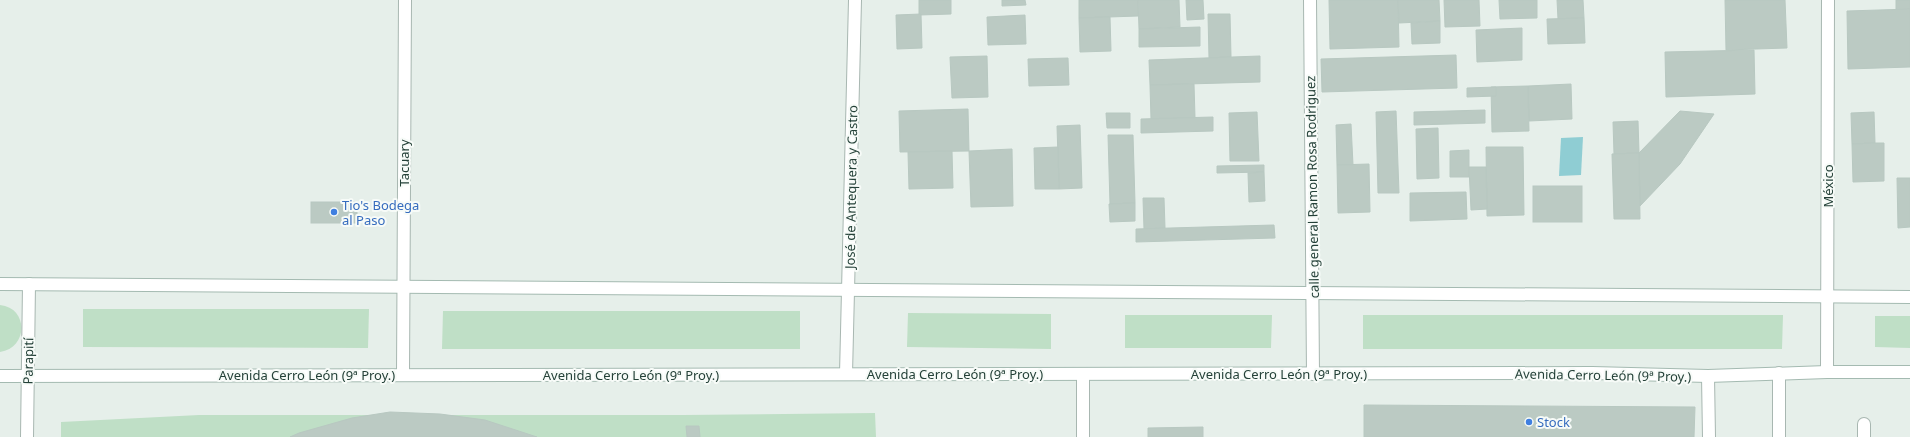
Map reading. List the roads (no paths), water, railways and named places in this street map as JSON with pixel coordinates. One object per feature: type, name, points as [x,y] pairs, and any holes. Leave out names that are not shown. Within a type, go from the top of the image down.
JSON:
[{"type":"street","name":"Tacuary","points":[[403,375],[405,0]]},
{"type":"street","name":"José de Antequera y Castro","points":[[846,374],[855,0]]},
{"type":"street","name":"calle general Ramon Rosa Rodriguez","points":[[1310,0],[1313,374]]},
{"type":"street","name":"México","points":[[1827,372],[1828,0]]},
{"type":"street","points":[[0,284],[1910,297]]},
{"type":"street","name":"Parapití","points":[[27,437],[29,284]]},
{"type":"street","name":"Avenida Cerro León (9ª Proy.)","points":[[0,376],[1592,373],[1708,376],[1827,372],[1910,372]]},
{"type":"street","points":[[1779,373],[1780,437]]},
{"type":"street","points":[[1083,374],[1083,437]]},
{"type":"street","points":[[1708,376],[1709,437]]},
{"type":"street","points":[[1864,424],[1864,437]]},
{"type":"water","points":[[1583,137],[1581,175],[1559,176],[1561,138]]},
{"type":"place","name":"Tio's Bodega al Paso","points":[[334,212]]},
{"type":"place","name":"Stock","points":[[1529,422]]}]
